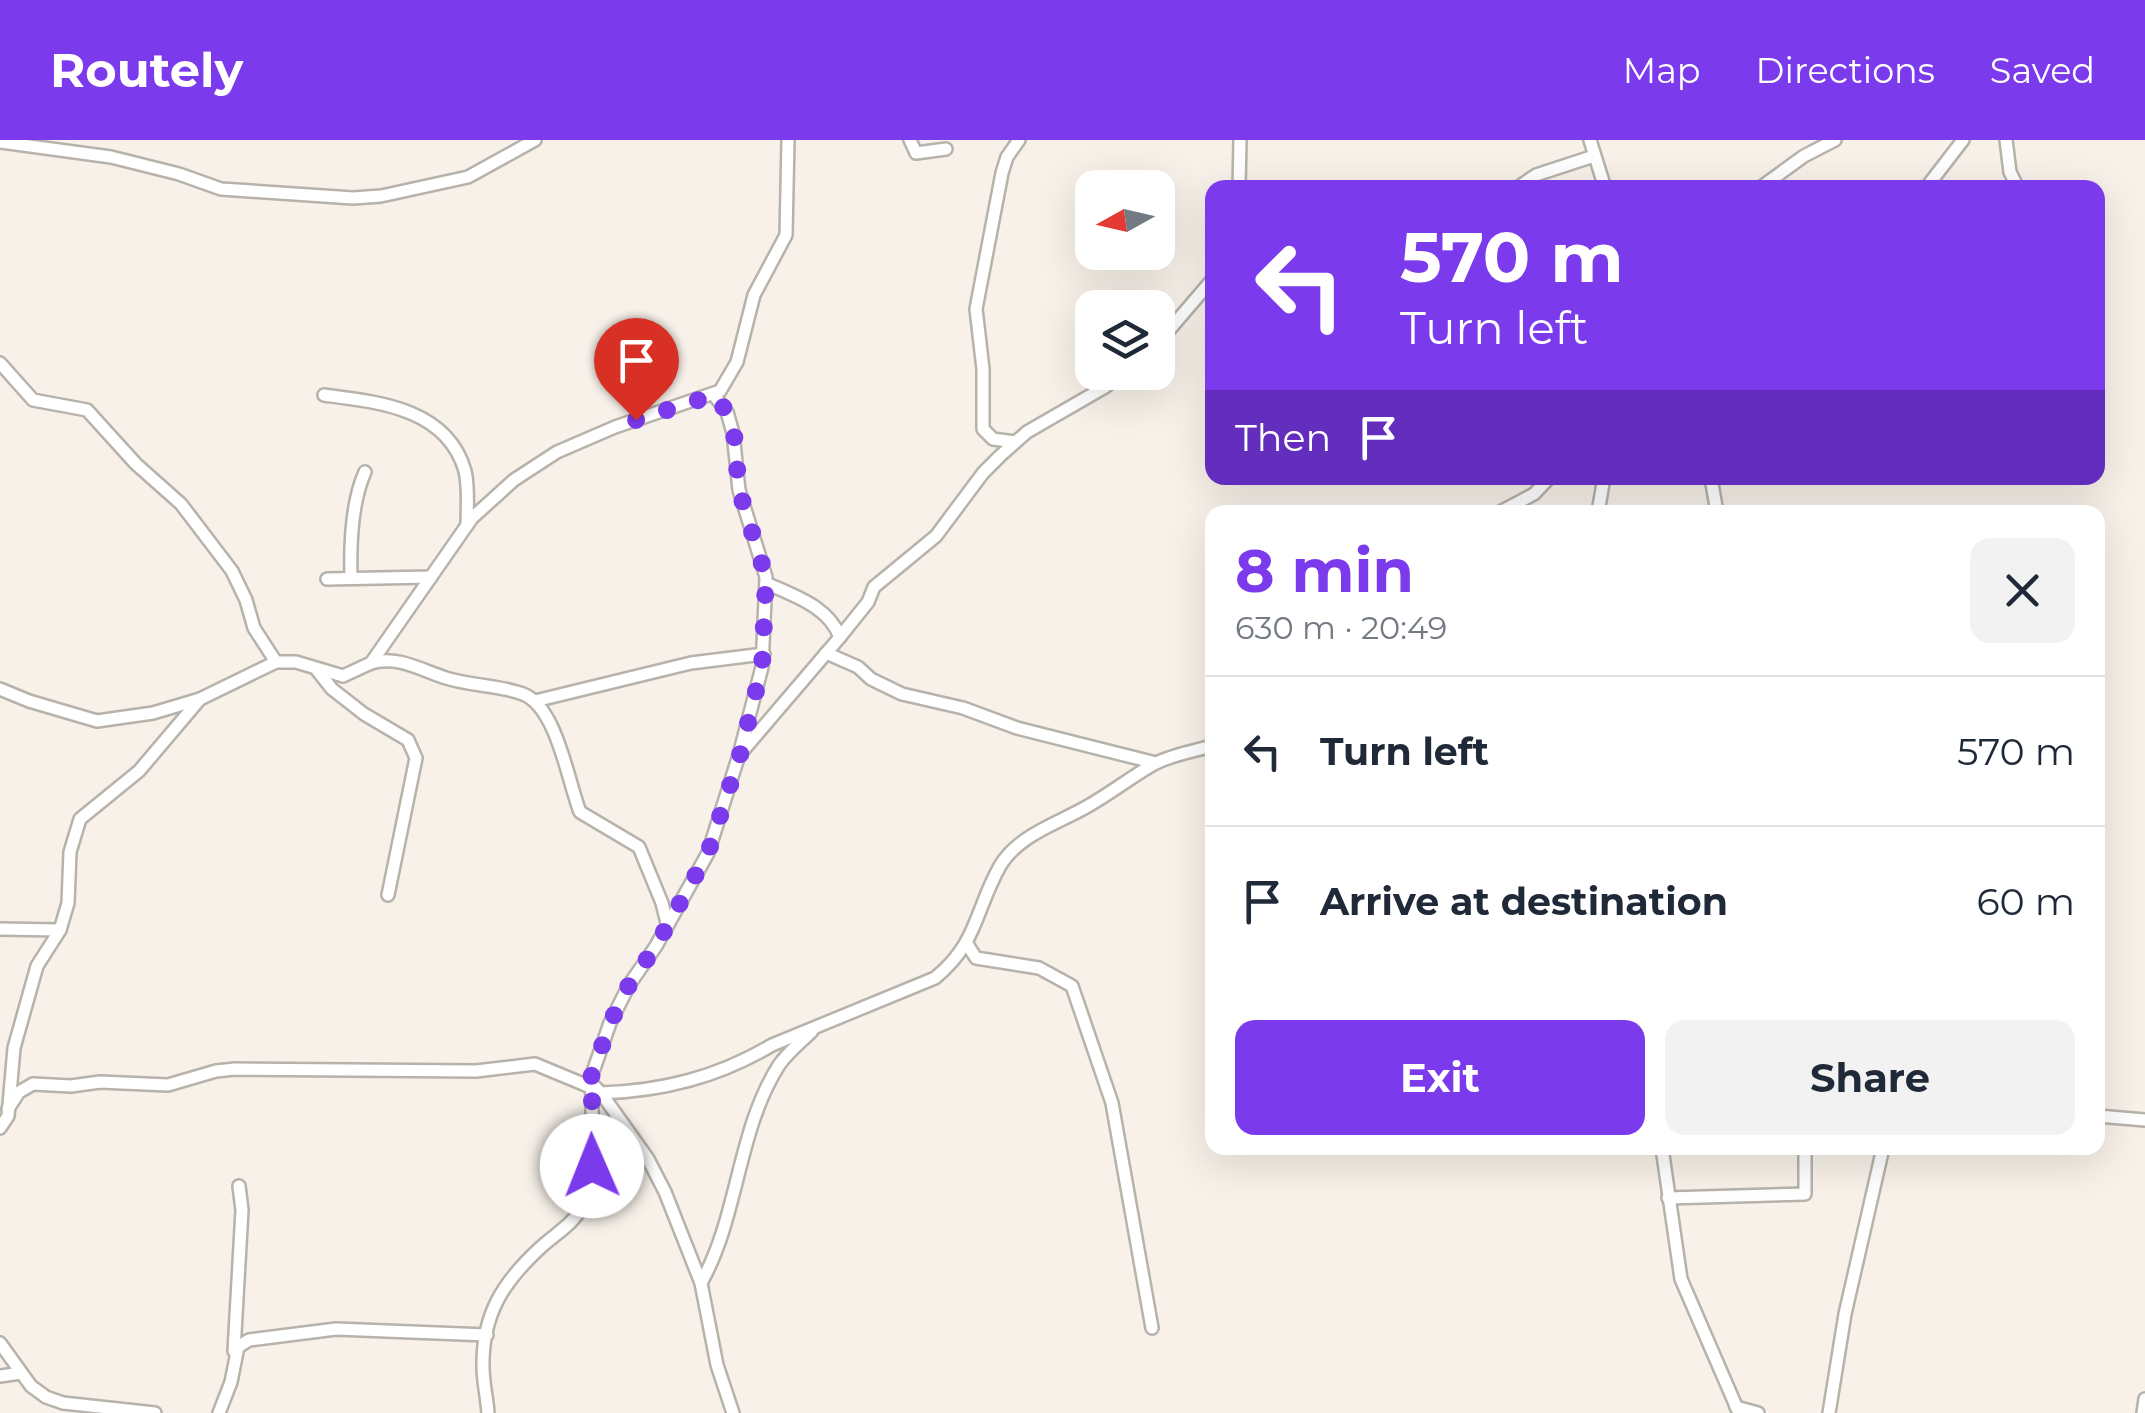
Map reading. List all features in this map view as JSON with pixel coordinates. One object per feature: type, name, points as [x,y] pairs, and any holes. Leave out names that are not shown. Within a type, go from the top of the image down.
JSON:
[{"type":"street","points":[[0,142],[111,157],[221,189],[353,198],[381,196],[468,177],[536,140]]},
{"type":"street","points":[[371,663],[467,526],[514,480],[558,452],[615,427],[720,391],[736,362],[754,295],[786,235],[788,140]]},
{"type":"street","points":[[910,140],[916,152],[946,148]]},
{"type":"street","points":[[1014,442],[992,439],[983,429],[983,369],[976,319],[1002,174],[1019,140]]},
{"type":"street","points":[[1239,180],[1240,140]]},
{"type":"street","points":[[1590,140],[1602,180]]},
{"type":"street","points":[[1771,180],[1835,140]]},
{"type":"street","points":[[1932,180],[1962,140]]},
{"type":"street","points":[[2006,140],[2014,180]]},
{"type":"street","points":[[1528,180],[1594,156]]},
{"type":"street","points":[[1175,323],[1205,288]]},
{"type":"street","points":[[0,364],[33,400],[78,406],[95,416],[136,464],[181,504],[232,571],[254,628],[276,662]]},
{"type":"street","points":[[740,755],[840,637],[868,602],[874,588],[936,536],[983,472],[1014,442],[1095,390]]},
{"type":"street","points":[[324,395],[406,409],[429,421],[446,438],[466,473],[467,526]]},
{"type":"street","points":[[488,1413],[483,1370],[496,1299],[536,1252],[569,1225],[582,1208],[590,1186],[594,1087],[616,1010],[708,853],[740,755],[764,654],[766,583],[757,541],[739,490],[734,433],[727,412],[714,395]]},
{"type":"street","points":[[351,578],[352,534],[359,485],[365,472]]},
{"type":"street","points":[[1513,505],[1542,485]]},
{"type":"street","points":[[327,579],[431,576]]},
{"type":"street","points":[[766,583],[811,604],[834,622],[840,637]]},
{"type":"street","points":[[826,653],[902,694],[1156,763]]},
{"type":"street","points":[[534,701],[692,663],[764,654]]},
{"type":"street","points":[[0,688],[29,701],[98,721],[154,714],[200,699],[276,662],[296,662],[343,676],[371,663],[395,659],[459,682],[522,693],[534,701],[558,740],[580,812],[639,847],[667,923]]},
{"type":"street","points":[[317,669],[332,689],[408,740],[415,749],[388,894]]},
{"type":"street","points":[[8,1109],[14,1048],[37,966],[60,930],[68,903],[73,835],[80,818],[139,772],[200,699]]},
{"type":"street","points":[[0,1128],[18,1092],[33,1084],[168,1086],[235,1069],[476,1072],[535,1064],[594,1087],[642,1092],[704,1077],[924,984],[957,959],[968,944],[999,868],[1012,851],[1037,832],[1088,806],[1156,763],[1205,748]]},
{"type":"street","points":[[0,929],[60,930]]},
{"type":"street","points":[[968,944],[976,958],[1039,968],[1072,986],[1112,1103],[1152,1328]]},
{"type":"street","points":[[701,1283],[726,1230],[742,1158],[766,1090],[786,1055],[815,1028]]},
{"type":"street","points":[[594,1087],[648,1159],[665,1192],[701,1283],[717,1365],[733,1413]]},
{"type":"street","points":[[2105,1117],[2145,1120]]},
{"type":"street","points":[[1663,1155],[1681,1279],[1738,1410],[1758,1413]]},
{"type":"street","points":[[1668,1198],[1805,1194],[1805,1155]]},
{"type":"street","points":[[1829,1413],[1849,1295],[1881,1155]]},
{"type":"street","points":[[218,1413],[231,1382],[234,1360],[242,1210],[239,1186]]},
{"type":"street","points":[[234,1360],[238,1347],[249,1340],[336,1328],[487,1335]]},
{"type":"street","points":[[0,1343],[21,1373],[46,1397],[64,1403],[155,1413]]},
{"type":"street","points":[[0,1376],[21,1373]]},
{"type":"street","points":[[2143,1413],[2145,1399]]},
{"type":"route","points":[[592,1166],[592,1084],[588,1086],[610,1023],[629,985],[656,946],[708,853],[740,755],[762,667],[766,614],[766,577],[739,490],[734,433],[720,400],[714,395],[636,420]]}]
